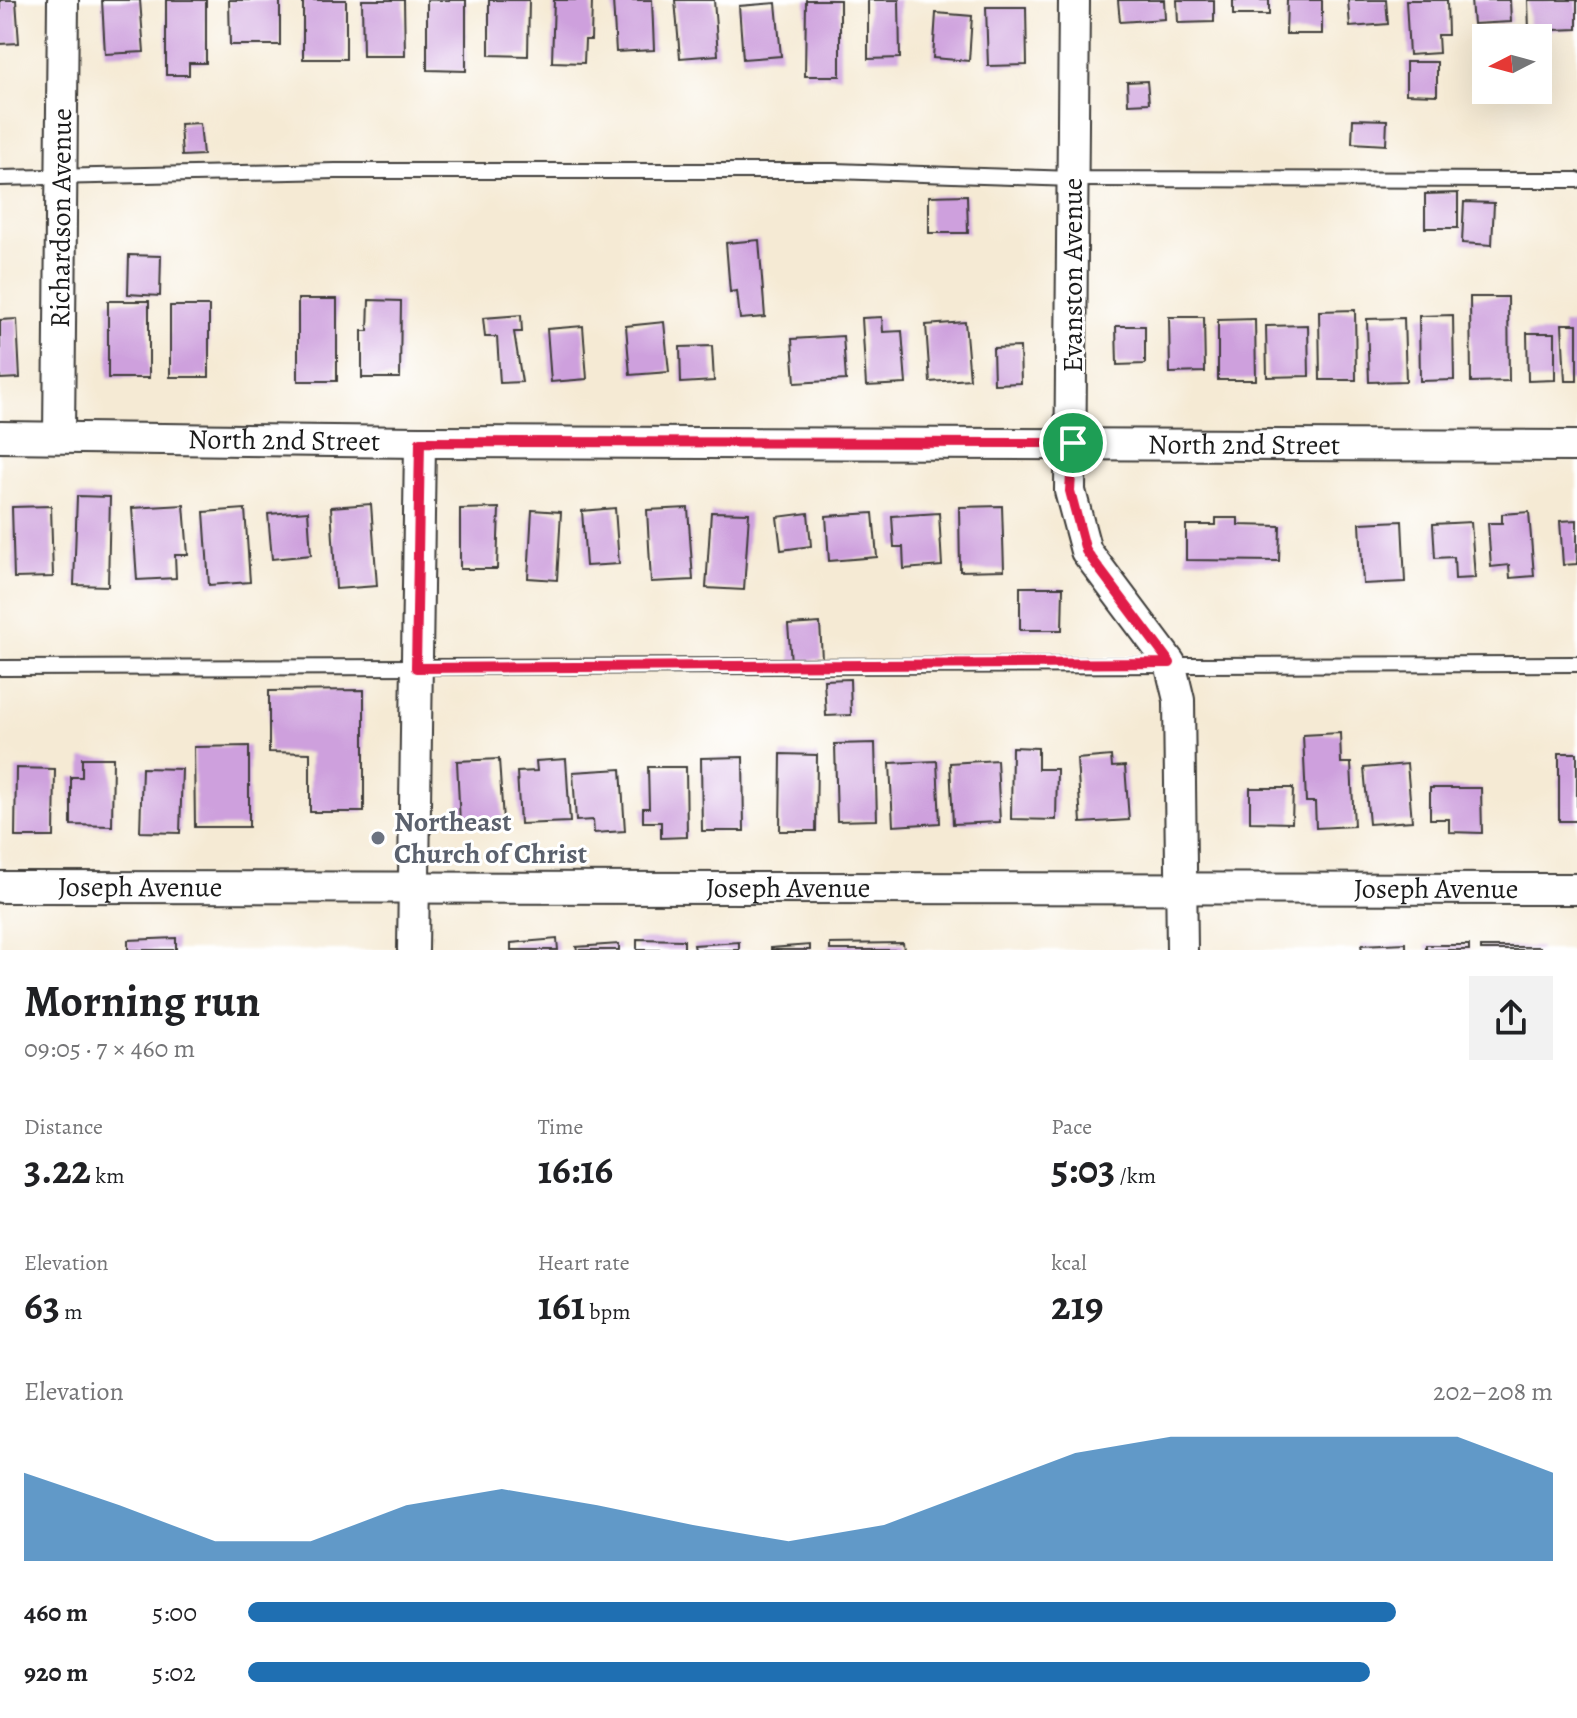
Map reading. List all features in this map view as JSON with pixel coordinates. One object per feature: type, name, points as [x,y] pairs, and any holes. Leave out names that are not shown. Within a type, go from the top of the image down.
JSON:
[{"type":"street","name":"Richardson Avenue","points":[[59,436],[63,0]]},
{"type":"street","name":"Evanston Avenue","points":[[1074,0],[1073,443],[1070,491],[1086,551],[1170,663],[1179,700],[1182,950]]},
{"type":"street","name":"North 2nd Street","points":[[0,437],[420,442],[1577,446]]},
{"type":"street","points":[[413,950],[420,442]]},
{"type":"street","name":"Joseph Avenue","points":[[0,887],[1183,891],[1577,889]]},
{"type":"lane","points":[[0,178],[336,171],[834,171],[1073,179],[1577,180]]},
{"type":"lane","points":[[0,668],[1577,664]]},
{"type":"building","points":[[0,0],[16,0],[19,43],[0,44]]},
{"type":"building","points":[[102,0],[140,0],[144,52],[105,54]]},
{"type":"building","points":[[166,0],[206,0],[206,63],[189,63],[189,75],[166,75]]},
{"type":"building","points":[[229,0],[280,0],[280,45],[230,45]]},
{"type":"building","points":[[303,0],[346,0],[346,59],[303,59]]},
{"type":"building","points":[[362,0],[404,0],[405,56],[363,56]]},
{"type":"building","points":[[427,0],[466,0],[466,71],[427,70]]},
{"type":"building","points":[[489,0],[529,0],[528,56],[489,55]]},
{"type":"building","points":[[554,0],[592,0],[591,40],[585,40],[584,63],[552,62]]},
{"type":"building","points":[[613,0],[652,0],[654,50],[616,52]]},
{"type":"building","points":[[675,0],[714,0],[718,55],[680,58]]},
{"type":"building","points":[[806,0],[840,0],[840,76],[805,76]]},
{"type":"building","points":[[868,0],[899,0],[900,58],[868,59]]},
{"type":"building","points":[[1118,0],[1164,0],[1165,19],[1120,22]]},
{"type":"building","points":[[1177,0],[1214,0],[1214,22],[1178,23]]},
{"type":"building","points":[[1233,0],[1269,0],[1269,15],[1233,15]]},
{"type":"building","points":[[1287,0],[1322,0],[1322,34],[1286,34]]},
{"type":"building","points":[[1348,0],[1386,0],[1388,24],[1350,27]]},
{"type":"building","points":[[1406,0],[1447,0],[1448,35],[1438,35],[1439,53],[1409,55]]},
{"type":"building","points":[[1471,0],[1510,0],[1511,22],[1473,24]]},
{"type":"building","points":[[1528,0],[1577,0],[1577,29],[1552,30],[1552,24],[1529,24]]},
{"type":"building","points":[[776,3],[781,56],[743,59],[739,6]]},
{"type":"building","points":[[986,7],[1026,7],[1027,65],[988,66]]},
{"type":"building","points":[[936,13],[972,16],[969,61],[933,58]]},
{"type":"building","points":[[1406,62],[1437,62],[1437,95],[1406,94]]},
{"type":"building","points":[[1147,81],[1149,103],[1128,104],[1127,82]]},
{"type":"building","points":[[1353,119],[1387,120],[1386,145],[1352,143]]},
{"type":"building","points":[[200,123],[203,155],[182,156],[180,124]]},
{"type":"building","points":[[1458,193],[1458,228],[1425,228],[1425,194]]},
{"type":"building","points":[[967,195],[968,233],[929,233],[929,196]]},
{"type":"building","points":[[1464,202],[1494,203],[1492,245],[1462,243]]},
{"type":"building","points":[[759,240],[765,317],[740,319],[737,291],[730,292],[726,243]]},
{"type":"building","points":[[129,255],[161,256],[160,296],[128,294]]},
{"type":"building","points":[[1470,297],[1508,297],[1509,381],[1471,382]]},
{"type":"building","points":[[298,299],[337,299],[337,381],[298,381]]},
{"type":"building","points":[[369,300],[401,301],[400,378],[362,378],[362,331],[368,331]]},
{"type":"building","points":[[108,301],[149,301],[149,378],[108,378]]},
{"type":"building","points":[[170,306],[209,306],[209,377],[170,377]]},
{"type":"building","points":[[1355,310],[1356,380],[1320,380],[1319,311]]},
{"type":"building","points":[[521,315],[522,332],[514,332],[522,382],[500,383],[497,337],[485,337],[483,318]]},
{"type":"building","points":[[1453,315],[1454,380],[1420,381],[1419,316]]},
{"type":"building","points":[[882,317],[883,332],[902,331],[906,384],[866,386],[862,318]]},
{"type":"building","points":[[1169,317],[1204,317],[1205,372],[1170,373]]},
{"type":"building","points":[[1404,318],[1406,381],[1369,382],[1367,319]]},
{"type":"building","points":[[17,319],[20,378],[0,379],[0,320]]},
{"type":"building","points":[[1255,319],[1256,380],[1218,380],[1218,320]]},
{"type":"building","points":[[664,322],[669,372],[630,375],[626,326]]},
{"type":"building","points":[[965,322],[970,379],[930,382],[926,325]]},
{"type":"building","points":[[1562,324],[1577,324],[1577,381],[1565,381]]},
{"type":"building","points":[[1308,325],[1309,376],[1267,377],[1266,326]]},
{"type":"building","points":[[583,326],[587,379],[551,382],[547,329]]},
{"type":"building","points":[[1116,326],[1145,326],[1145,364],[1117,365]]},
{"type":"building","points":[[1527,333],[1555,333],[1555,380],[1528,381]]},
{"type":"building","points":[[843,336],[846,380],[795,383],[792,339]]},
{"type":"building","points":[[712,346],[714,381],[681,383],[680,347]]},
{"type":"building","points":[[1020,347],[1021,383],[994,384],[993,348]]},
{"type":"building","points":[[77,496],[110,497],[108,586],[74,585]]},
{"type":"building","points":[[371,504],[377,586],[336,589],[331,507]]},
{"type":"building","points":[[184,505],[188,555],[175,555],[176,578],[137,580],[132,508]]},
{"type":"building","points":[[51,506],[53,577],[14,578],[12,507]]},
{"type":"building","points":[[1002,506],[1004,570],[960,571],[959,507]]},
{"type":"building","points":[[499,508],[497,569],[460,569],[460,509]]},
{"type":"building","points":[[615,508],[619,564],[586,566],[582,511]]},
{"type":"building","points":[[688,508],[693,580],[651,582],[647,510]]},
{"type":"building","points":[[245,509],[250,582],[209,585],[204,512]]},
{"type":"building","points":[[532,510],[561,512],[557,580],[528,578]]},
{"type":"building","points":[[308,511],[311,555],[272,559],[268,514]]},
{"type":"building","points":[[711,512],[749,513],[744,590],[706,588]]},
{"type":"building","points":[[1529,512],[1534,576],[1510,578],[1509,565],[1491,567],[1488,523],[1502,523],[1502,514]]},
{"type":"building","points":[[808,513],[811,546],[781,550],[777,517]]},
{"type":"building","points":[[873,513],[877,557],[829,561],[826,516]]},
{"type":"building","points":[[939,513],[942,566],[904,569],[903,547],[894,547],[892,516]]},
{"type":"building","points":[[1216,518],[1238,518],[1238,525],[1280,526],[1279,561],[1186,560],[1186,525],[1216,525]]},
{"type":"building","points":[[1577,520],[1577,564],[1563,565],[1560,521]]},
{"type":"building","points":[[1402,521],[1405,582],[1363,584],[1360,523]]},
{"type":"building","points":[[1471,522],[1475,578],[1455,579],[1454,557],[1435,558],[1433,524]]},
{"type":"building","points":[[1020,587],[1063,587],[1062,630],[1020,630]]},
{"type":"building","points":[[820,623],[822,659],[791,662],[788,625]]},
{"type":"building","points":[[850,679],[851,715],[826,716],[824,680]]},
{"type":"building","points":[[364,690],[364,812],[310,812],[310,753],[269,752],[269,691]]},
{"type":"building","points":[[1340,733],[1341,763],[1351,763],[1354,826],[1316,828],[1315,802],[1306,802],[1303,735]]},
{"type":"building","points":[[875,743],[877,820],[837,821],[835,744]]},
{"type":"building","points":[[249,746],[249,827],[195,827],[194,747]]},
{"type":"building","points":[[1012,747],[1038,748],[1038,769],[1057,769],[1056,820],[1011,819]]},
{"type":"building","points":[[1559,753],[1577,753],[1577,821],[1559,821]]},
{"type":"building","points":[[781,754],[817,755],[816,831],[780,831]]},
{"type":"building","points":[[1111,756],[1112,767],[1125,766],[1129,820],[1081,823],[1077,759]]},
{"type":"building","points":[[743,757],[744,831],[702,831],[701,758]]},
{"type":"building","points":[[82,758],[113,758],[112,826],[71,825],[71,777],[82,777]]},
{"type":"building","points":[[499,759],[503,821],[460,824],[457,761]]},
{"type":"building","points":[[566,759],[570,822],[520,824],[517,772],[537,771],[536,761]]},
{"type":"building","points":[[997,760],[1000,822],[953,824],[950,763]]},
{"type":"building","points":[[937,761],[940,823],[893,826],[890,763]]},
{"type":"building","points":[[1407,764],[1412,821],[1369,824],[1364,768]]},
{"type":"building","points":[[648,767],[686,767],[687,837],[661,838],[661,822],[643,822],[643,808],[649,808]]},
{"type":"building","points":[[16,768],[55,769],[54,837],[15,837]]},
{"type":"building","points":[[142,768],[182,769],[180,833],[140,832]]},
{"type":"building","points":[[621,769],[625,831],[594,833],[593,820],[576,821],[573,772]]},
{"type":"building","points":[[1250,788],[1293,788],[1292,823],[1250,822]]},
{"type":"building","points":[[1430,788],[1481,788],[1482,833],[1449,832],[1449,819],[1430,819]]},
{"type":"building","points":[[176,938],[176,950],[128,950],[128,940]]},
{"type":"building","points":[[557,939],[558,950],[511,950],[511,943]]},
{"type":"building","points":[[637,939],[684,940],[684,950],[637,950]]},
{"type":"building","points":[[739,942],[739,950],[695,950],[694,945]]},
{"type":"building","points":[[903,943],[904,950],[830,950],[830,944]]},
{"type":"building","points":[[1406,943],[1406,950],[1362,950],[1361,945]]},
{"type":"building","points":[[619,944],[619,950],[577,950],[576,947]]},
{"type":"building","points":[[810,945],[810,950],[771,950],[771,948]]},
{"type":"building","points":[[1426,945],[1469,945],[1469,950],[1426,950]]},
{"type":"building","points":[[1481,947],[1540,947],[1540,950],[1481,950]]},
{"type":"place","name":"Northeast Church of Christ","points":[[378,838]]},
{"type":"route","points":[[420,442],[1073,443],[1070,491],[1086,551],[1170,663],[416,668],[420,442]]}]
